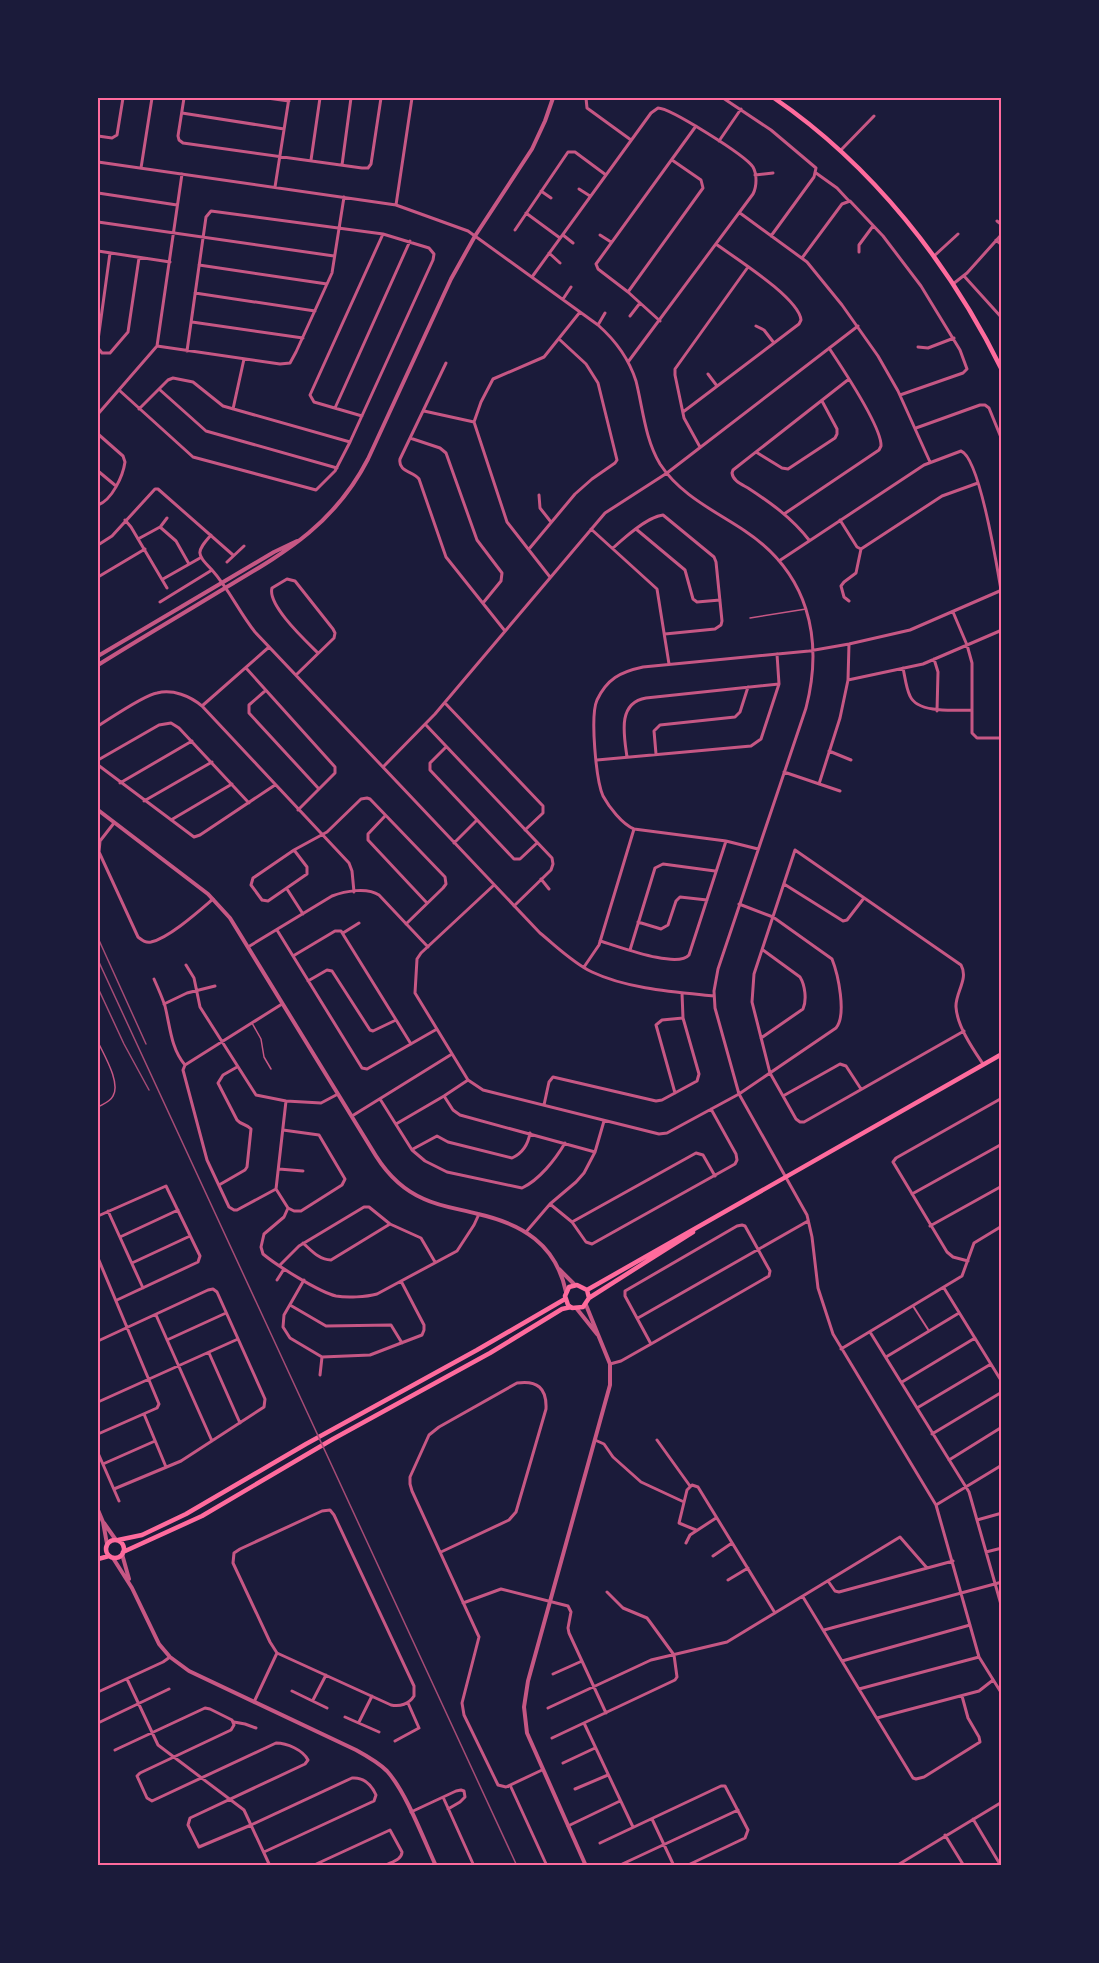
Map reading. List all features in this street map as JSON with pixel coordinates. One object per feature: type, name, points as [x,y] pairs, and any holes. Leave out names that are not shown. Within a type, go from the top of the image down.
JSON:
[{"type":"main road","points":[[776,98],[840,152],[896,209],[934,256],[953,284],[1002,370]]},
{"type":"main road","points":[[587,1290],[1002,1054]]},
{"type":"main road","points":[[98,1559],[118,1557],[194,1520],[309,1452],[480,1359],[562,1309],[571,1307],[577,1309],[586,1305],[589,1298],[673,1246],[713,1218]]},
{"type":"main road","points":[[571,1307],[565,1299],[569,1287],[580,1285],[587,1290],[589,1298]]},
{"type":"main road","points":[[98,1551],[107,1544],[142,1535],[186,1514],[306,1443],[477,1350],[565,1299]]},
{"type":"main road","points":[[117,1540],[123,1545],[123,1553]]},
{"type":"main road","points":[[107,1544],[106,1551],[111,1557]]},
{"type":"street","points":[[98,136],[112,138],[116,136],[123,98]]},
{"type":"street","points":[[141,168],[152,98]]},
{"type":"street","points":[[184,98],[178,136],[183,143],[366,168],[370,164],[381,98]]},
{"type":"street","points":[[267,98],[289,99],[276,187]]},
{"type":"street","points":[[311,160],[320,98]]},
{"type":"street","points":[[342,165],[351,98]]},
{"type":"street","points":[[396,205],[412,98]]},
{"type":"street","points":[[98,665],[277,558],[335,509],[360,476],[451,279],[532,149],[553,98]]},
{"type":"street","points":[[586,98],[587,108],[632,140]]},
{"type":"street","points":[[723,98],[792,146],[815,166],[816,173],[771,236]]},
{"type":"street","points":[[532,277],[652,112],[658,108],[667,110],[696,126],[751,164],[756,175],[755,189],[740,213],[628,363]]},
{"type":"street","points":[[719,141],[741,109]]},
{"type":"street","points":[[182,113],[284,129]]},
{"type":"street","points":[[840,152],[874,116]]},
{"type":"street","points":[[660,321],[597,268],[599,259],[696,126]]},
{"type":"street","points":[[515,230],[569,152],[575,152],[606,175]]},
{"type":"street","points":[[628,292],[703,188],[701,180],[672,160]]},
{"type":"street","points":[[98,162],[396,205],[468,231],[598,325],[613,339],[628,363],[635,381],[650,442],[666,473],[685,492],[753,537],[779,561],[794,583],[807,609],[814,650],[813,677],[810,693],[718,969],[714,996],[719,1025],[739,1094],[801,1202],[808,1221],[818,1288],[829,1324],[841,1349],[936,1505],[979,1657],[1002,1694]]},
{"type":"street","points":[[756,175],[773,173]]},
{"type":"street","points":[[816,173],[853,202],[899,255],[954,338],[967,364],[965,372],[900,395]]},
{"type":"street","points":[[98,414],[157,346],[182,174]]},
{"type":"street","points":[[579,189],[590,196]]},
{"type":"street","points":[[541,191],[551,198]]},
{"type":"street","points":[[98,193],[177,205]]},
{"type":"street","points":[[157,346],[288,364],[303,338],[333,268],[344,197]]},
{"type":"street","points":[[802,258],[842,204],[849,201]]},
{"type":"street","points":[[118,390],[194,458],[314,491],[319,489],[337,468],[350,442],[434,258],[431,249],[383,234],[209,211],[206,216],[187,351]]},
{"type":"street","points":[[526,213],[573,243]]},
{"type":"street","points":[[740,213],[802,258],[825,283],[858,326],[900,395],[930,462]]},
{"type":"street","points":[[997,221],[1002,225]]},
{"type":"street","points":[[98,222],[334,256]]},
{"type":"street","points":[[859,252],[859,245],[874,226]]},
{"type":"street","points":[[362,416],[312,400],[310,396],[383,234]]},
{"type":"street","points":[[934,256],[958,234]]},
{"type":"street","points":[[953,284],[964,276],[1002,234]]},
{"type":"street","points":[[600,235],[611,242]]},
{"type":"street","points":[[996,240],[1002,245]]},
{"type":"street","points":[[335,408],[410,242]]},
{"type":"street","points":[[683,412],[799,324],[801,320],[801,316],[780,291],[716,244]]},
{"type":"street","points":[[98,251],[170,262]]},
{"type":"street","points":[[98,340],[110,253]]},
{"type":"street","points":[[549,253],[560,263]]},
{"type":"street","points":[[98,348],[102,353],[110,353],[127,334],[139,258]]},
{"type":"street","points":[[199,265],[327,284]]},
{"type":"street","points":[[700,447],[685,420],[675,375],[676,366],[748,267]]},
{"type":"street","points":[[964,276],[1002,318]]},
{"type":"street","points":[[563,299],[571,287]]},
{"type":"street","points":[[195,293],[315,311]]},
{"type":"street","points":[[630,316],[640,303]]},
{"type":"street","points":[[550,577],[506,519],[474,422],[481,402],[494,378],[541,360],[580,312]]},
{"type":"street","points":[[598,325],[605,313]]},
{"type":"street","points":[[191,322],[303,338]]},
{"type":"street","points":[[756,326],[765,330],[774,343]]},
{"type":"street","points":[[384,766],[445,703],[590,529],[609,510],[666,473],[858,326]]},
{"type":"street","points":[[918,347],[928,348],[954,338]]},
{"type":"street","points":[[529,549],[575,494],[617,460],[598,383],[586,364],[558,339]]},
{"type":"street","points":[[784,514],[877,452],[881,446],[879,435],[849,379],[829,348]]},
{"type":"street","points":[[233,409],[244,359]]},
{"type":"street","points":[[446,363],[400,459],[400,465],[419,479],[446,556],[506,631]]},
{"type":"street","points":[[708,374],[717,386]]},
{"type":"street","points":[[139,410],[170,379],[190,381],[220,405],[350,442]]},
{"type":"street","points":[[809,540],[797,525],[733,478],[732,474],[733,470],[849,379]]},
{"type":"street","points":[[159,389],[208,432],[337,468]]},
{"type":"street","points":[[756,452],[782,468],[788,469],[835,438],[837,429],[822,401]]},
{"type":"street","points":[[916,428],[983,405],[989,408],[1002,440]]},
{"type":"street","points":[[424,411],[474,422]]},
{"type":"street","points":[[98,434],[125,460],[116,486],[102,504],[98,505]]},
{"type":"street","points":[[410,438],[446,452],[477,542],[502,573],[501,581],[483,603]]},
{"type":"street","points":[[758,849],[726,841],[634,830],[628,826],[603,795],[593,721],[595,704],[603,689],[614,676],[643,667],[814,650],[849,644],[910,630],[1001,590],[978,483],[964,452],[956,452],[930,462],[779,561]]},
{"type":"street","points":[[98,471],[116,486]]},
{"type":"street","points":[[849,601],[844,597],[842,586],[856,573],[861,549],[942,496],[978,483]]},
{"type":"street","points":[[98,545],[112,536],[152,490],[158,489],[233,555]]},
{"type":"street","points":[[539,495],[540,508],[551,522]]},
{"type":"street","points":[[613,548],[636,529],[657,516],[666,516],[714,557],[722,621],[719,628],[664,633]]},
{"type":"street","points":[[138,539],[160,527],[167,518]]},
{"type":"street","points":[[125,520],[167,588]]},
{"type":"street","points":[[840,520],[857,547],[861,549]]},
{"type":"street","points":[[160,527],[176,541],[189,564]]},
{"type":"street","points":[[590,529],[657,589],[669,664]]},
{"type":"street","points":[[636,529],[684,570],[688,576],[691,596],[694,600],[697,602],[720,600]]},
{"type":"street","points":[[211,536],[200,549],[200,558],[223,582],[247,622],[540,933],[584,967],[599,975],[649,989],[714,996]]},
{"type":"street","points":[[98,656],[274,552],[298,541]]},
{"type":"street","points":[[227,562],[244,546]]},
{"type":"street","points":[[98,570],[99,576],[145,549]]},
{"type":"street","points":[[994,552],[1002,550]]},
{"type":"street","points":[[162,579],[200,558]]},
{"type":"street","points":[[160,602],[212,570]]},
{"type":"street","points":[[296,675],[334,638],[334,630],[296,582],[290,579],[285,580],[273,587],[272,597],[293,628],[318,653]]},
{"type":"street","points":[[953,612],[967,645],[973,668],[972,733],[974,737],[1002,738]]},
{"type":"street","points":[[848,680],[934,659],[1002,630]]},
{"type":"street","points":[[819,784],[840,718],[848,680],[849,644]]},
{"type":"street","points":[[202,706],[269,647]]},
{"type":"street","points":[[751,650],[752,656]]},
{"type":"street","points":[[597,760],[757,744],[761,739],[778,684],[777,654]]},
{"type":"street","points":[[934,659],[938,672],[937,711]]},
{"type":"street","points":[[246,668],[335,767],[335,774],[298,810]]},
{"type":"street","points":[[903,668],[911,699],[914,702],[937,711],[972,710]]},
{"type":"street","points":[[627,757],[623,732],[625,713],[634,701],[778,684]]},
{"type":"street","points":[[656,754],[654,731],[656,727],[735,717],[740,712],[748,687]]},
{"type":"street","points":[[265,690],[249,705],[249,713],[319,789]]},
{"type":"street","points":[[98,726],[157,692],[187,696],[202,706],[349,863],[354,892]]},
{"type":"street","points":[[445,703],[543,806],[543,813],[525,830]]},
{"type":"street","points":[[98,760],[163,723],[175,725],[249,803]]},
{"type":"street","points":[[426,724],[552,858],[554,864],[551,870],[514,906]]},
{"type":"street","points":[[120,783],[192,741]]},
{"type":"street","points":[[446,747],[430,764],[429,770],[514,859],[520,859],[537,843]]},
{"type":"street","points":[[829,751],[852,760]]},
{"type":"street","points":[[144,801],[212,762]]},
{"type":"street","points":[[98,765],[195,837],[275,785]]},
{"type":"street","points":[[784,772],[840,791]]},
{"type":"street","points":[[171,821],[232,784]]},
{"type":"street","points":[[294,850],[307,867],[308,872],[265,901],[259,898],[251,885],[253,878],[294,850],[322,835],[364,798],[370,799],[445,877],[446,884],[443,888],[406,924]]},
{"type":"street","points":[[98,810],[213,899],[230,918],[383,1167],[405,1188],[428,1201],[510,1223],[526,1232],[545,1248],[575,1285]]},
{"type":"street","points":[[386,815],[368,834],[368,840],[427,903]]},
{"type":"street","points":[[454,843],[477,820]]},
{"type":"street","points":[[114,823],[100,841],[99,852],[138,937],[143,941],[152,942],[182,924],[213,899]]},
{"type":"street","points":[[584,967],[600,941],[634,830]]},
{"type":"street","points":[[600,941],[653,957],[680,960],[686,958],[689,955],[726,841]]},
{"type":"street","points":[[962,1033],[802,1122],[796,1119],[770,1073],[751,993],[754,974],[795,850],[961,965],[964,974],[956,1008],[962,1033],[983,1064]]},
{"type":"street","points":[[630,950],[653,871],[657,865],[716,871]]},
{"type":"street","points":[[541,879],[549,889]]},
{"type":"street","points":[[784,884],[843,921],[847,920],[864,898]]},
{"type":"street","points":[[494,885],[417,959],[414,989],[468,1080],[483,1090],[663,1134],[739,1094],[837,1028],[842,1017],[832,959],[773,917],[740,904]]},
{"type":"street","points":[[286,889],[303,914]]},
{"type":"street","points":[[248,947],[336,894],[368,891],[377,893],[428,947]]},
{"type":"street","points":[[638,922],[661,929],[665,928],[676,901],[680,897],[707,900]]},
{"type":"street","points":[[343,933],[359,923]]},
{"type":"street","points":[[276,930],[362,1068],[367,1069],[437,1029]]},
{"type":"street","points":[[292,956],[335,931],[343,933],[411,1044]]},
{"type":"street","points":[[761,1038],[803,1009],[806,1003],[800,977],[762,950]]},
{"type":"street","points":[[186,965],[194,978],[200,1006],[256,1095],[286,1101],[321,1103],[338,1094]]},
{"type":"street","points":[[308,981],[327,970],[332,971],[370,1030],[373,1031],[396,1020]]},
{"type":"street","points":[[154,979],[164,1004],[176,1050],[185,1065]]},
{"type":"street","points":[[164,1004],[187,993],[215,986]]},
{"type":"street","points":[[544,1105],[549,1082],[553,1077],[656,1101],[697,1081],[699,1077],[683,1018],[682,993]]},
{"type":"street","points":[[276,1189],[237,1210],[229,1207],[207,1160],[183,1070],[185,1065],[282,1004]]},
{"type":"street","points":[[675,1093],[656,1025],[662,1020],[683,1018]]},
{"type":"street","points":[[351,1117],[452,1054]]},
{"type":"street","points":[[782,1096],[840,1064],[846,1066],[861,1089]]},
{"type":"street","points":[[219,1185],[248,1167],[251,1129],[237,1120],[218,1083],[223,1075],[237,1066]]},
{"type":"street","points":[[396,1124],[468,1080]]},
{"type":"street","points":[[444,1096],[453,1110],[460,1115],[595,1152]]},
{"type":"street","points":[[968,1261],[953,1257],[946,1252],[894,1165],[894,1160],[1002,1098]]},
{"type":"street","points":[[380,1099],[412,1150],[425,1161],[447,1172],[522,1188],[557,1157],[565,1143]]},
{"type":"street","points":[[283,1130],[319,1135],[345,1179],[342,1185],[300,1211],[288,1208],[276,1189],[286,1101]]},
{"type":"street","points":[[550,1204],[572,1222],[589,1245],[715,1176],[735,1164],[737,1158],[711,1109]]},
{"type":"street","points":[[526,1232],[550,1204],[584,1173],[595,1152],[604,1120]]},
{"type":"street","points":[[412,1150],[437,1136],[448,1142],[512,1158],[527,1146],[530,1133]]},
{"type":"street","points":[[911,1194],[1002,1144]]},
{"type":"street","points":[[572,1222],[696,1153],[703,1155],[715,1176]]},
{"type":"street","points":[[279,1169],[303,1171]]},
{"type":"street","points":[[930,1226],[1002,1185]]},
{"type":"street","points":[[98,1216],[166,1186],[200,1256],[199,1260],[117,1300]]},
{"type":"street","points":[[280,1265],[303,1243],[364,1207],[369,1208],[390,1224],[421,1238],[435,1262]]},
{"type":"street","points":[[288,1208],[284,1217],[268,1229],[262,1239],[263,1254],[328,1294],[338,1296],[372,1296],[457,1251],[474,1226],[479,1214]]},
{"type":"street","points":[[120,1237],[178,1210]]},
{"type":"street","points":[[108,1211],[143,1288]]},
{"type":"street","points":[[637,1318],[808,1221]]},
{"type":"street","points":[[303,1243],[313,1253],[326,1260],[331,1260],[390,1224]]},
{"type":"street","points":[[610,1364],[621,1361],[651,1344],[770,1276],[770,1271],[745,1226],[739,1225],[626,1289],[625,1296],[651,1344]]},
{"type":"street","points":[[841,1349],[962,1276],[974,1243],[1002,1226]]},
{"type":"street","points":[[132,1263],[190,1236]]},
{"type":"street","points":[[98,1258],[159,1404],[157,1408],[98,1434]]},
{"type":"street","points":[[277,1280],[285,1268]]},
{"type":"street","points":[[559,1268],[566,1292]]},
{"type":"street","points":[[304,1280],[282,1320],[290,1338],[322,1357],[370,1355],[422,1335],[424,1328],[401,1281]]},
{"type":"street","points":[[944,1288],[1002,1382]]},
{"type":"street","points":[[98,1341],[213,1289],[217,1292],[265,1404],[264,1407],[181,1461],[114,1489]]},
{"type":"street","points":[[290,1305],[326,1326],[391,1324],[402,1344]]},
{"type":"street","points":[[586,1305],[610,1364],[610,1385],[528,1681],[524,1707],[527,1733],[586,1866]]},
{"type":"street","points":[[913,1306],[929,1331]]},
{"type":"street","points":[[577,1309],[600,1337]]},
{"type":"street","points":[[886,1357],[959,1312]]},
{"type":"street","points":[[167,1340],[226,1313]]},
{"type":"street","points":[[156,1315],[212,1441]]},
{"type":"street","points":[[870,1332],[971,1498],[1002,1608]]},
{"type":"street","points":[[902,1382],[975,1338]]},
{"type":"street","points":[[98,1402],[238,1339]]},
{"type":"street","points":[[209,1352],[240,1423]]},
{"type":"street","points":[[320,1375],[322,1357]]},
{"type":"street","points":[[917,1408],[991,1364]]},
{"type":"street","points":[[441,1552],[509,1520],[516,1512],[546,1409],[542,1389],[536,1384],[527,1381],[517,1383],[429,1435],[414,1468],[410,1484],[479,1640],[462,1710],[496,1783],[502,1787],[510,1785],[542,1770]]},
{"type":"street","points":[[932,1434],[1002,1392]]},
{"type":"street","points":[[144,1414],[166,1467]]},
{"type":"street","points":[[949,1460],[1002,1427]]},
{"type":"street","points":[[595,1440],[604,1444],[613,1457],[641,1482],[684,1502]]},
{"type":"street","points":[[657,1440],[690,1486]]},
{"type":"street","points":[[103,1464],[155,1441]]},
{"type":"street","points":[[98,1453],[119,1501]]},
{"type":"street","points":[[936,1505],[1002,1465]]},
{"type":"street","points":[[690,1486],[680,1523],[696,1530]]},
{"type":"street","points":[[690,1486],[698,1487],[775,1614]]},
{"type":"street","points":[[98,1510],[107,1544]]},
{"type":"street","points":[[322,1510],[330,1510],[414,1686],[414,1696],[408,1703],[393,1706],[277,1653],[233,1563],[233,1556],[236,1551],[254,1542],[322,1510]]},
{"type":"street","points":[[977,1520],[1002,1513]]},
{"type":"street","points":[[686,1543],[687,1537],[717,1518]]},
{"type":"street","points":[[103,1522],[117,1540]]},
{"type":"street","points":[[548,1708],[651,1660],[715,1647],[727,1642],[900,1538],[927,1568]]},
{"type":"street","points":[[713,1556],[732,1543]]},
{"type":"street","points":[[986,1552],[1002,1548]]},
{"type":"street","points":[[123,1553],[132,1588]]},
{"type":"street","points":[[111,1557],[132,1588],[159,1644],[170,1657],[189,1671],[370,1757],[385,1769],[394,1780],[411,1812],[436,1866]]},
{"type":"street","points":[[828,1581],[835,1591],[839,1592],[953,1561]]},
{"type":"street","points":[[728,1580],[748,1568]]},
{"type":"street","points":[[823,1631],[1002,1582]]},
{"type":"street","points":[[464,1603],[501,1589],[568,1606],[571,1609],[568,1630],[606,1713]]},
{"type":"street","points":[[552,1738],[675,1680],[677,1674],[674,1654],[647,1619],[623,1608],[607,1592]]},
{"type":"street","points":[[802,1597],[911,1776],[916,1779],[920,1779],[980,1743],[962,1695]]},
{"type":"street","points":[[842,1661],[970,1625]]},
{"type":"street","points":[[254,1702],[277,1653]]},
{"type":"street","points":[[98,1692],[170,1657]]},
{"type":"street","points":[[859,1689],[979,1657]]},
{"type":"street","points":[[553,1674],[582,1661]]},
{"type":"street","points":[[313,1700],[326,1675]]},
{"type":"street","points":[[128,1679],[159,1746],[244,1810],[270,1866]]},
{"type":"street","points":[[877,1718],[979,1691],[993,1680]]},
{"type":"street","points":[[98,1723],[169,1689]]},
{"type":"street","points":[[292,1691],[327,1708]]},
{"type":"street","points":[[359,1722],[372,1696]]},
{"type":"street","points":[[395,1741],[419,1728],[408,1703]]},
{"type":"street","points":[[115,1750],[205,1708],[234,1722],[256,1728]]},
{"type":"street","points":[[345,1717],[379,1732]]},
{"type":"street","points":[[234,1722],[231,1730],[141,1772],[137,1776],[150,1800],[155,1800],[279,1743],[284,1743],[306,1756],[308,1760],[305,1764],[190,1818],[188,1825],[196,1845],[202,1847],[352,1778],[358,1778],[372,1786],[376,1795],[374,1802],[264,1852]]},
{"type":"street","points":[[584,1723],[633,1827]]},
{"type":"street","points":[[563,1763],[595,1748]]},
{"type":"street","points":[[575,1789],[608,1775]]},
{"type":"street","points":[[510,1785],[547,1866]]},
{"type":"street","points":[[600,1843],[725,1786],[748,1830],[745,1838],[686,1866]]},
{"type":"street","points":[[411,1812],[459,1790],[465,1794],[463,1800],[448,1809]]},
{"type":"street","points":[[443,1797],[474,1866]]},
{"type":"street","points":[[568,1826],[620,1801]]},
{"type":"street","points":[[896,1866],[1000,1803],[1002,1809]]},
{"type":"street","points":[[618,1866],[738,1810]]},
{"type":"street","points":[[652,1819],[674,1866]]},
{"type":"street","points":[[973,1819],[1001,1866]]},
{"type":"street","points":[[312,1866],[390,1830],[402,1856],[384,1866]]},
{"type":"street","points":[[945,1835],[964,1866]]},
{"type":"lane","points":[[750,618],[807,609]]},
{"type":"lane","points":[[251,1023],[261,1039],[265,1060],[271,1069]]},
{"type":"lane","points":[[98,1042],[116,1086],[113,1097],[98,1107]]},
{"type":"railway","points":[[98,938],[146,1044]]},
{"type":"railway","points":[[98,960],[517,1866]]},
{"type":"railway","points":[[98,988],[149,1090]]}]
